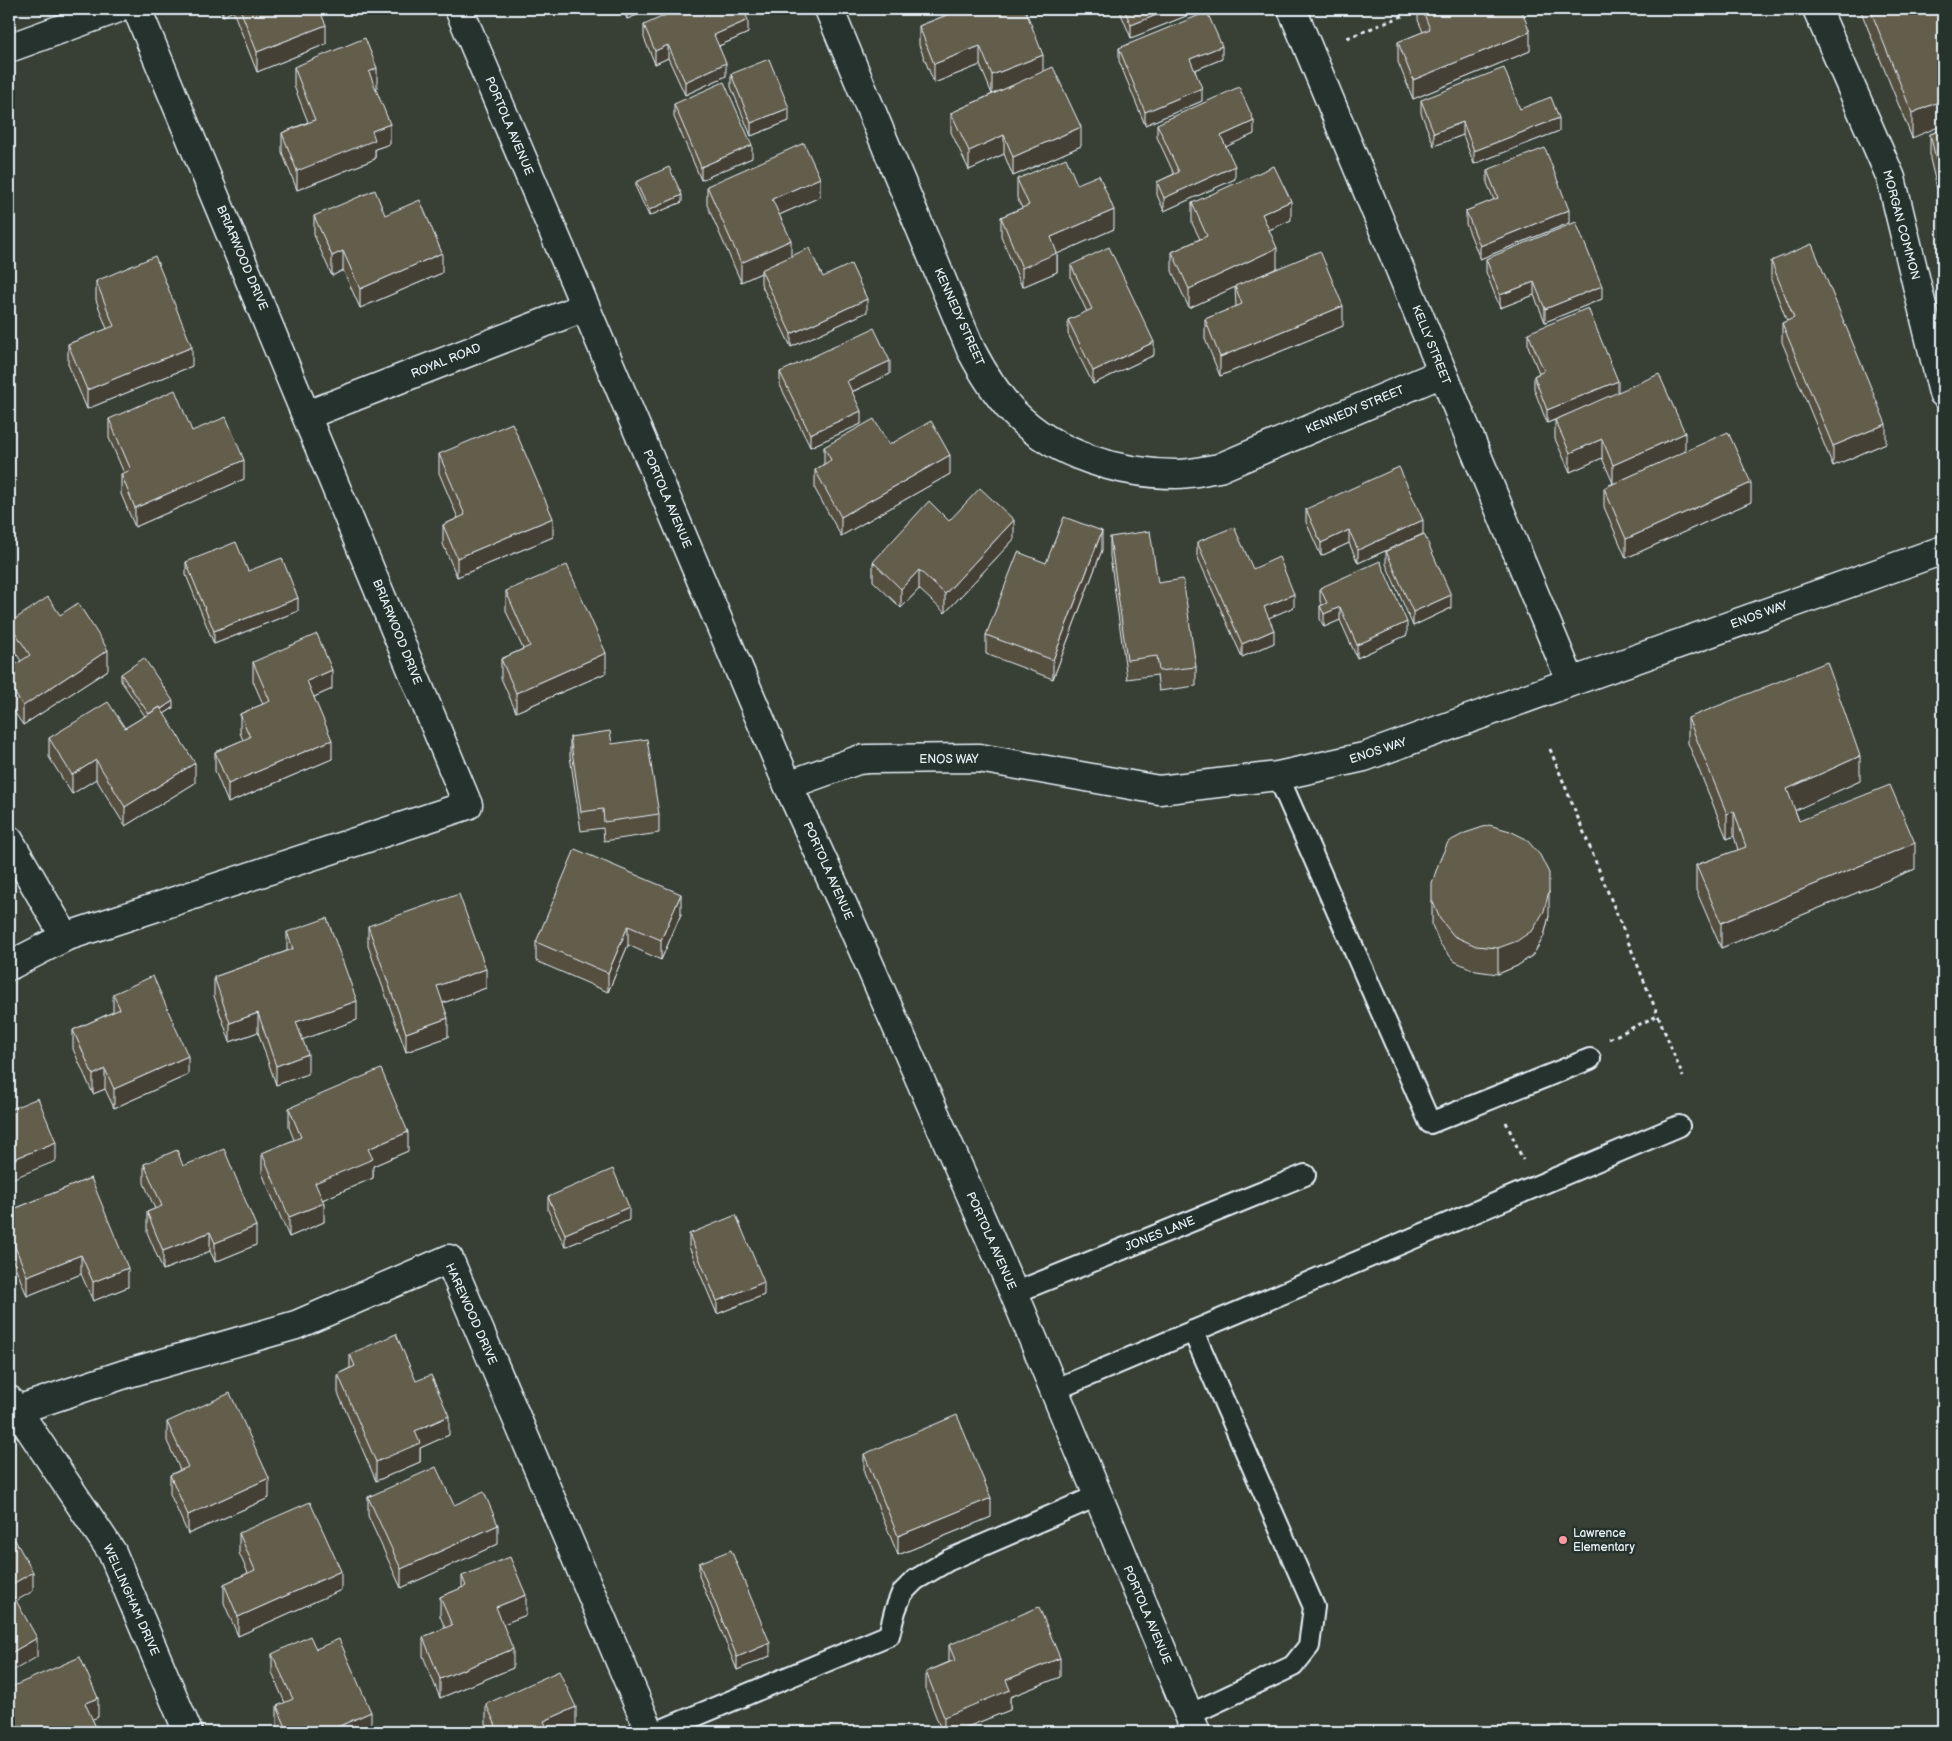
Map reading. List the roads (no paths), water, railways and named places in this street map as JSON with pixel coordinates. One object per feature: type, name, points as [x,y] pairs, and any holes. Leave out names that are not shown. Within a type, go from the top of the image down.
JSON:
[{"type":"street","points":[[9,48],[116,9]]},
{"type":"street","name":"BRIARWOOD DRIVE","points":[[9,966],[65,937],[468,805],[308,416],[137,9]]},
{"type":"street","name":"PORTOLA AVENUE","points":[[459,9],[788,785],[848,916],[1014,1294],[1193,1724]]},
{"type":"street","name":"KENNEDY STREET","points":[[829,9],[971,350],[988,381],[1015,414],[1048,440],[1091,461],[1136,472],[1179,474],[1219,468],[1442,373]]},
{"type":"street","name":"KELLY STREET","points":[[1292,9],[1571,682]]},
{"type":"street","name":"MORGAN COMMON","points":[[1816,9],[1891,178],[1943,393]]},
{"type":"street","name":"ROYAL ROAD","points":[[308,416],[585,306]]},
{"type":"street","name":"ENOS WAY","points":[[788,785],[858,760],[868,759],[979,758],[1159,790],[1278,776],[1364,757],[1943,550]]},
{"type":"street","points":[[9,840],[65,937]]},
{"type":"street","name":"HAREWOOD DRIVE","points":[[13,1405],[296,1325],[449,1259],[650,1732]]},
{"type":"street","name":"WELLINGHAM DRIVE","points":[[13,1405],[112,1552],[188,1732]]},
{"type":"lane","points":[[1278,776],[1430,1123],[1590,1059]]},
{"type":"lane","points":[[1054,1390],[1679,1126]]},
{"type":"lane","name":"JONES LANE","points":[[1014,1294],[1306,1175]]},
{"type":"lane","points":[[1193,1331],[1314,1607],[1310,1646],[1293,1666],[1193,1724]]},
{"type":"lane","points":[[656,1732],[889,1635],[894,1611],[902,1593],[915,1580],[949,1560],[1098,1496]]},
{"type":"place","name":"Lawrence Elementary","points":[[1563,1540]]}]
